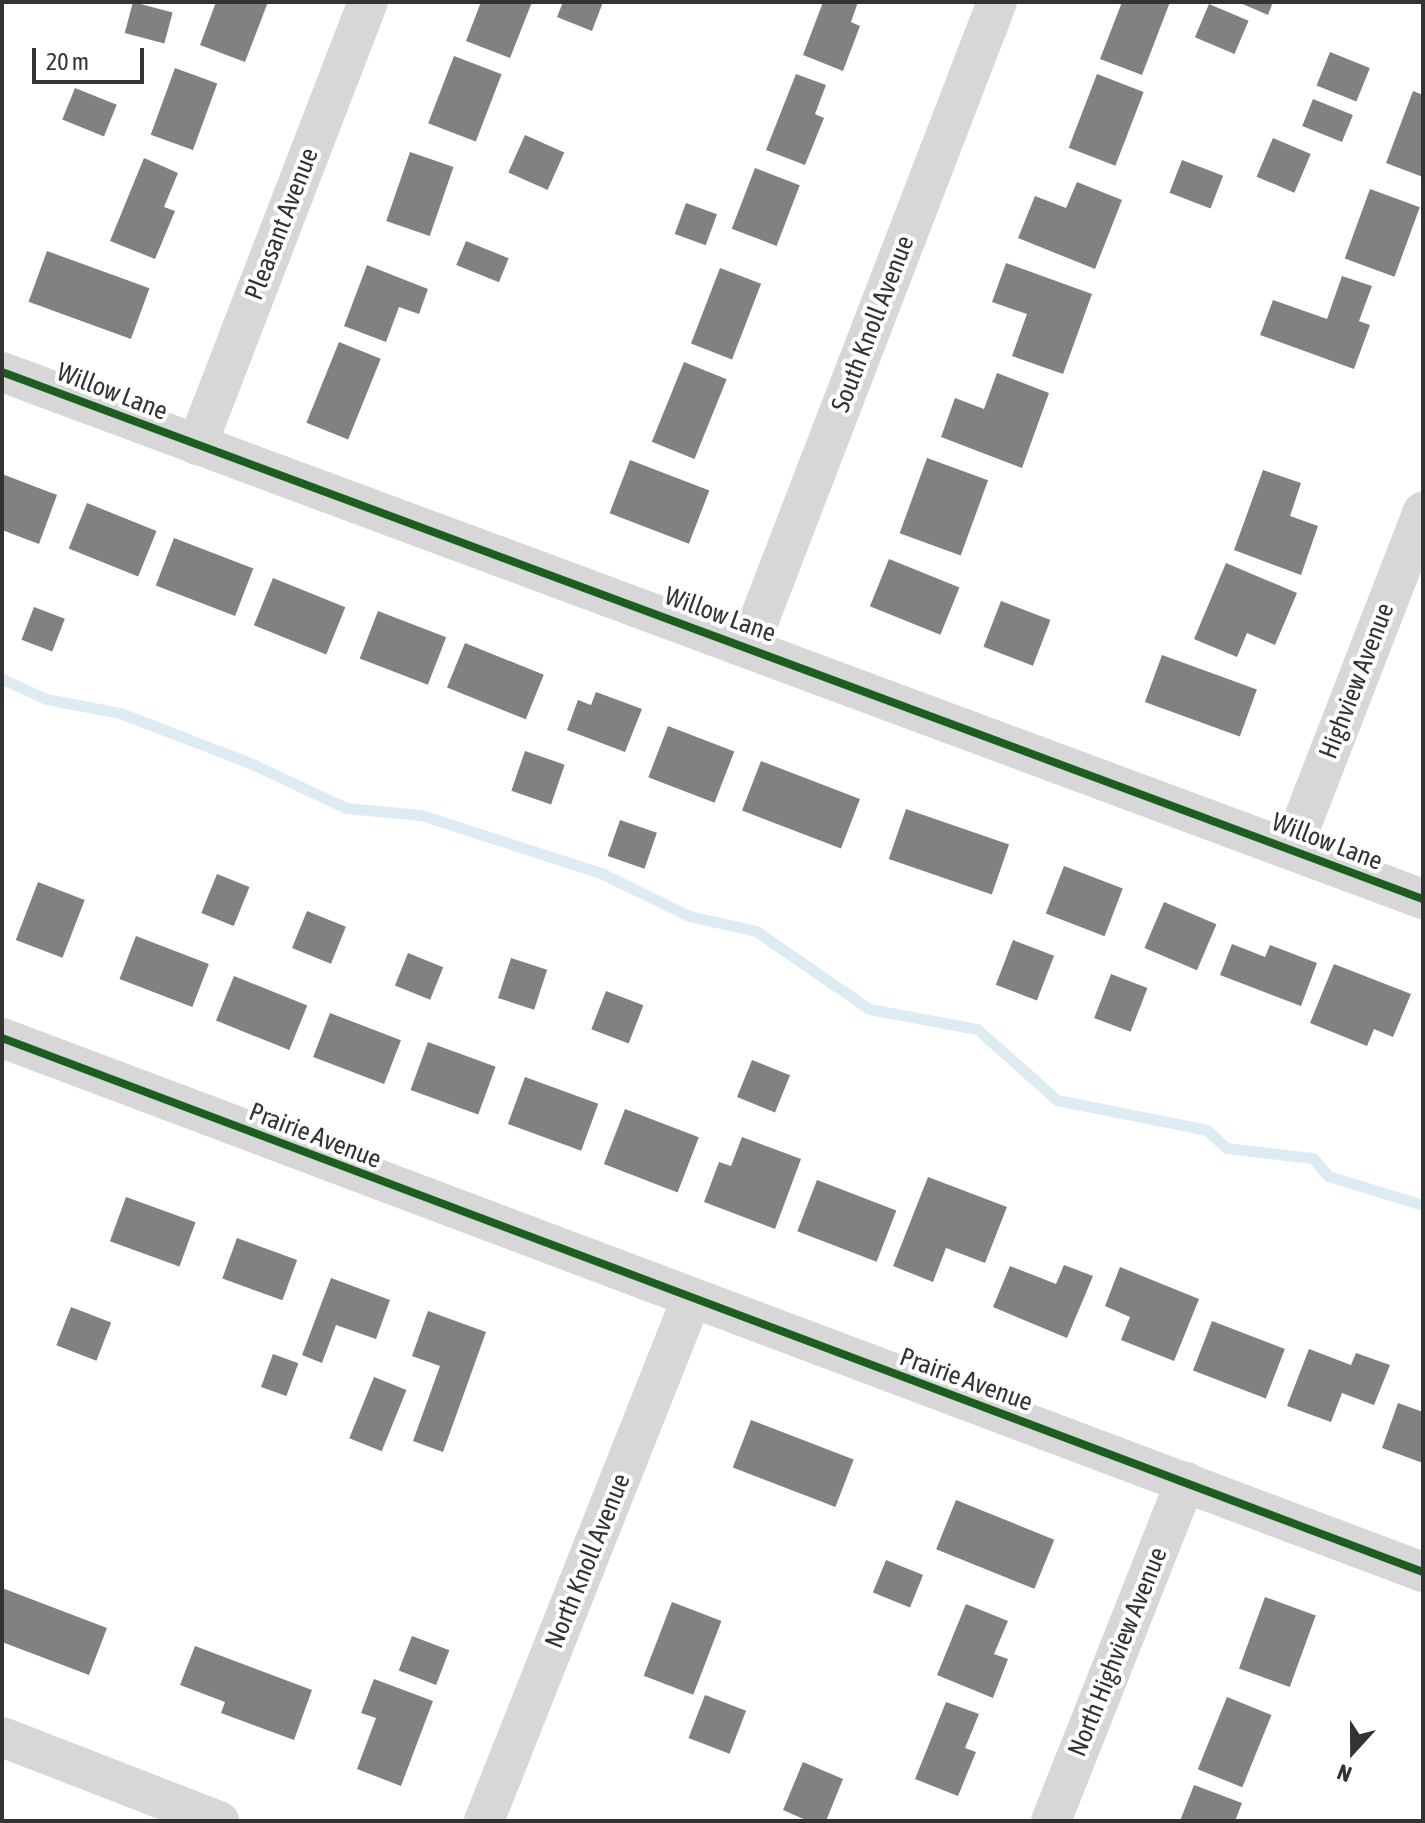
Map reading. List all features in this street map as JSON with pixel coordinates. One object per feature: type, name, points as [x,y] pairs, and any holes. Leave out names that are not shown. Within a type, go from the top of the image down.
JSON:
[{"type":"street","name":"Pleasant Avenue","points":[[197,445],[368,2]]},
{"type":"street","name":"South Knoll Avenue","points":[[749,646],[997,2]]},
{"type":"street","name":"Willow Lane","points":[[2,372],[749,646],[1423,899]]},
{"type":"street","name":"Highview Avenue","points":[[1292,849],[1423,512]]},
{"type":"street","name":"Prairie Avenue","points":[[2,1038],[691,1300],[1423,1572]]},
{"type":"street","name":"North Knoll Avenue","points":[[484,1821],[691,1300]]},
{"type":"street","name":"North Highview Avenue","points":[[1051,1821],[1185,1482]]},
{"type":"street","points":[[2,1737],[219,1821]]},
{"type":"building","points":[[133,2],[173,13],[164,44],[125,33]]},
{"type":"building","points":[[216,2],[268,2],[245,62],[200,45]]},
{"type":"building","points":[[481,2],[532,2],[510,58],[466,41]]},
{"type":"building","points":[[563,2],[603,2],[592,31],[557,17]]},
{"type":"building","points":[[823,2],[858,2],[851,22],[860,26],[843,71],[803,55]]},
{"type":"building","points":[[1122,2],[1170,2],[1142,75],[1100,59]]},
{"type":"building","points":[[1238,2],[1273,2],[1268,15]]},
{"type":"building","points":[[1209,4],[1249,21],[1235,54],[1195,37]]},
{"type":"building","points":[[1330,52],[1370,68],[1356,101],[1317,85]]},
{"type":"building","points":[[454,56],[502,74],[476,141],[428,123]]},
{"type":"building","points":[[175,68],[217,83],[193,150],[151,135]]},
{"type":"building","points":[[796,74],[826,85],[815,114],[824,118],[805,165],[766,150]]},
{"type":"building","points":[[1097,74],[1144,92],[1115,166],[1069,148]]},
{"type":"building","points":[[75,88],[117,105],[104,136],[62,120]]},
{"type":"building","points":[[1413,91],[1423,95],[1423,177],[1386,163]]},
{"type":"building","points":[[1313,99],[1353,115],[1342,142],[1302,126]]},
{"type":"building","points":[[525,135],[564,152],[548,190],[508,172]]},
{"type":"building","points":[[1273,138],[1311,154],[1294,193],[1257,177]]},
{"type":"building","points":[[410,152],[453,167],[430,236],[386,221]]},
{"type":"building","points":[[144,158],[178,173],[164,207],[175,211],[155,259],[110,241]]},
{"type":"building","points":[[1182,160],[1223,176],[1211,208],[1169,193]]},
{"type":"building","points":[[755,168],[800,185],[777,246],[732,229]]},
{"type":"building","points":[[1077,182],[1122,200],[1095,269],[1018,238],[1035,196],[1066,208]]},
{"type":"building","points":[[1370,189],[1420,207],[1394,277],[1345,259]]},
{"type":"building","points":[[686,203],[717,214],[706,245],[675,234]]},
{"type":"building","points":[[466,241],[509,258],[499,282],[456,265]]},
{"type":"building","points":[[47,251],[149,288],[131,339],[29,302]]},
{"type":"building","points":[[1006,263],[1092,294],[1063,374],[1012,356],[1027,314],[992,302]]},
{"type":"building","points":[[367,265],[428,289],[419,314],[399,307],[386,342],[344,326]]},
{"type":"building","points":[[720,268],[761,284],[732,359],[691,344]]},
{"type":"building","points":[[1342,276],[1372,286],[1359,321],[1370,325],[1354,369],[1260,335],[1273,300],[1327,319]]},
{"type":"building","points":[[339,342],[381,359],[348,440],[306,423]]},
{"type":"building","points":[[684,362],[727,379],[694,459],[652,442]]},
{"type":"building","points":[[997,373],[1049,393],[1022,468],[941,437],[955,398],[984,409]]},
{"type":"building","points":[[927,458],[988,480],[961,555],[900,533]]},
{"type":"building","points":[[630,460],[709,490],[689,544],[610,513]]},
{"type":"building","points":[[1263,470],[1301,483],[1290,516],[1318,526],[1301,575],[1234,550]]},
{"type":"building","points":[[2,474],[57,495],[39,544],[2,530]]},
{"type":"building","points":[[87,503],[157,531],[138,577],[69,548]]},
{"type":"building","points":[[174,538],[253,568],[235,616],[156,586]]},
{"type":"building","points":[[889,559],[959,587],[940,635],[870,606]]},
{"type":"building","points":[[1226,563],[1297,593],[1275,645],[1247,633],[1237,657],[1194,639]]},
{"type":"building","points":[[273,578],[345,607],[326,655],[254,625]]},
{"type":"building","points":[[1001,601],[1050,620],[1033,666],[983,647]]},
{"type":"building","points":[[34,607],[65,619],[52,652],[21,640]]},
{"type":"building","points":[[378,611],[446,637],[428,685],[360,659]]},
{"type":"building","points":[[465,643],[544,675],[526,719],[447,688]]},
{"type":"building","points":[[1162,655],[1257,690],[1240,737],[1145,702]]},
{"type":"building","points":[[596,692],[642,709],[625,752],[567,730],[578,700],[591,705]]},
{"type":"building","points":[[668,726],[734,751],[715,803],[648,777]]},
{"type":"building","points":[[525,751],[565,765],[551,804],[511,791]]},
{"type":"building","points":[[761,761],[860,799],[841,848],[742,810]]},
{"type":"building","points":[[906,809],[1009,844],[992,895],[889,859]]},
{"type":"building","points":[[620,820],[657,833],[645,869],[608,856]]},
{"type":"building","points":[[1064,866],[1123,889],[1105,936],[1046,914]]},
{"type":"building","points":[[217,874],[249,887],[234,926],[201,913]]},
{"type":"building","points":[[38,882],[85,900],[62,958],[16,940]]},
{"type":"building","points":[[1164,902],[1216,924],[1197,970],[1144,948]]},
{"type":"building","points":[[307,911],[346,927],[331,964],[292,948]]},
{"type":"building","points":[[136,936],[209,964],[192,1007],[120,979]]},
{"type":"building","points":[[1013,940],[1054,956],[1037,1001],[996,985]]},
{"type":"building","points":[[1232,944],[1265,957],[1270,945],[1317,963],[1301,1006],[1220,975]]},
{"type":"building","points":[[408,953],[443,967],[430,1000],[395,985]]},
{"type":"building","points":[[511,958],[547,970],[534,1010],[498,998]]},
{"type":"building","points":[[1334,964],[1411,994],[1393,1037],[1374,1029],[1367,1046],[1310,1023]]},
{"type":"building","points":[[1111,974],[1147,988],[1131,1032],[1094,1018]]},
{"type":"building","points":[[234,976],[307,1006],[289,1050],[216,1021]]},
{"type":"building","points":[[606,991],[643,1005],[629,1044],[591,1029]]},
{"type":"building","points":[[330,1013],[401,1040],[384,1084],[313,1057]]},
{"type":"building","points":[[428,1042],[496,1067],[478,1115],[411,1090]]},
{"type":"building","points":[[752,1060],[790,1075],[775,1112],[737,1097]]},
{"type":"building","points":[[525,1077],[598,1104],[581,1151],[508,1124]]},
{"type":"building","points":[[625,1109],[699,1137],[678,1192],[604,1164]]},
{"type":"building","points":[[742,1137],[801,1159],[775,1229],[704,1202],[719,1162],[731,1166]]},
{"type":"building","points":[[928,1177],[1007,1207],[985,1263],[946,1248],[933,1282],[893,1266]]},
{"type":"building","points":[[817,1180],[896,1210],[877,1262],[797,1231]]},
{"type":"building","points":[[126,1197],[196,1222],[179,1266],[110,1241]]},
{"type":"building","points":[[237,1238],[297,1260],[282,1300],[222,1278]]},
{"type":"building","points":[[1064,1265],[1093,1276],[1067,1338],[993,1307],[1010,1266],[1056,1284]]},
{"type":"building","points":[[1120,1267],[1199,1299],[1174,1361],[1121,1340],[1130,1317],[1105,1306]]},
{"type":"building","points":[[331,1278],[390,1300],[376,1339],[336,1325],[322,1363],[302,1355]]},
{"type":"building","points":[[71,1307],[111,1322],[96,1361],[56,1345]]},
{"type":"building","points":[[428,1311],[486,1332],[443,1452],[413,1441],[440,1366],[412,1356]]},
{"type":"building","points":[[1212,1321],[1285,1349],[1266,1398],[1193,1370]]},
{"type":"building","points":[[1309,1349],[1351,1365],[1356,1353],[1390,1365],[1374,1405],[1342,1393],[1331,1422],[1287,1406]]},
{"type":"building","points":[[273,1354],[298,1363],[286,1396],[261,1387]]},
{"type":"building","points":[[374,1377],[406,1390],[382,1451],[349,1438]]},
{"type":"building","points":[[1398,1403],[1423,1412],[1423,1463],[1382,1448]]},
{"type":"building","points":[[751,1420],[854,1459],[835,1507],[733,1468]]},
{"type":"building","points":[[956,1500],[1054,1540],[1034,1589],[936,1549]]},
{"type":"building","points":[[886,1560],[923,1575],[910,1607],[873,1592]]},
{"type":"building","points":[[2,1588],[107,1628],[89,1675],[2,1642]]},
{"type":"building","points":[[1265,1597],[1316,1615],[1290,1687],[1239,1668]]},
{"type":"building","points":[[672,1602],[721,1621],[693,1695],[644,1676]]},
{"type":"building","points":[[966,1604],[1008,1621],[994,1654],[1008,1659],[993,1698],[937,1675]]},
{"type":"building","points":[[412,1636],[449,1650],[436,1685],[399,1671]]},
{"type":"building","points":[[195,1646],[312,1690],[294,1740],[221,1713],[225,1702],[180,1685]]},
{"type":"building","points":[[374,1679],[433,1701],[401,1786],[357,1769],[376,1718],[361,1713]]},
{"type":"building","points":[[705,1695],[746,1711],[730,1754],[689,1738]]},
{"type":"building","points":[[1227,1697],[1272,1715],[1242,1787],[1198,1769]]},
{"type":"building","points":[[946,1702],[979,1714],[965,1748],[976,1752],[958,1796],[915,1779]]},
{"type":"building","points":[[803,1762],[843,1779],[826,1821],[808,1821],[783,1810]]},
{"type":"building","points":[[1194,1785],[1242,1803],[1235,1821],[1180,1821]]},
{"type":"waterway","points":[[2,679],[46,699],[120,713],[250,763],[346,808],[421,815],[601,873],[689,916],[756,931],[869,1009],[977,1029],[1057,1100],[1207,1130],[1226,1148],[1313,1158],[1328,1176],[1423,1205]]},
{"type":"cycle path","points":[[2,372],[1423,899]]},
{"type":"cycle path","points":[[2,1038],[1423,1572]]}]
